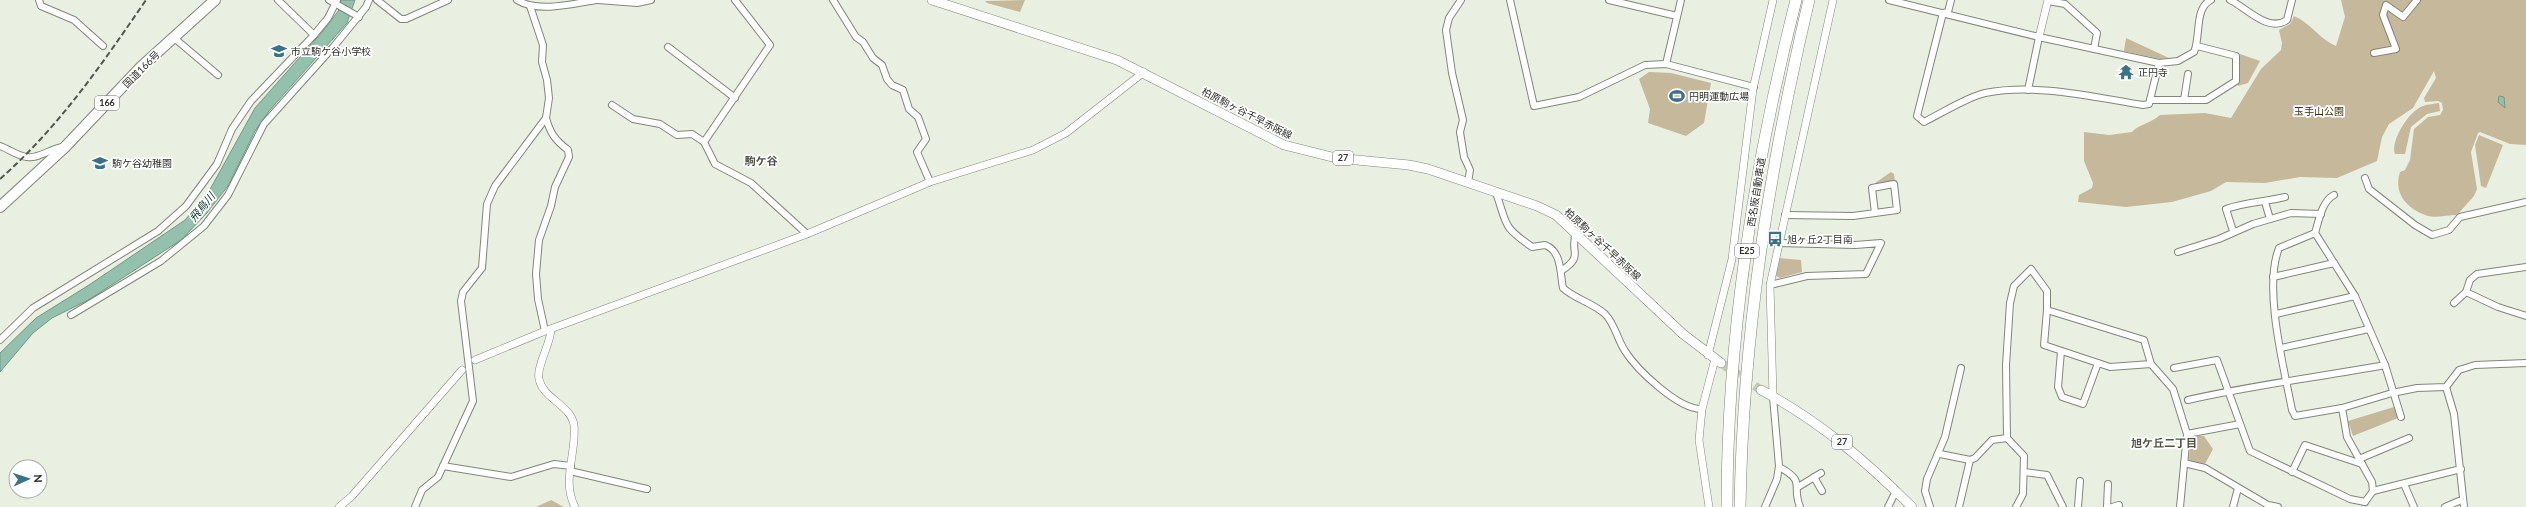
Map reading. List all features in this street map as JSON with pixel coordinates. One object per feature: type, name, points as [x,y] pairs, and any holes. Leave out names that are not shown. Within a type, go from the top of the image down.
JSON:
[{"type":"highway","name":"国道166号","points":[[0,207],[65,147],[174,37],[215,0]]},
{"type":"highway","name":"西名阪自動車道","points":[[1727,507],[1732,388],[1746,258],[1768,120],[1796,0]]},
{"type":"highway","name":"西名阪自動車道","points":[[1740,507],[1747,356],[1761,239],[1781,121],[1809,0]]},
{"type":"main road","name":"柏原駒ヶ谷千早赤阪線","points":[[932,0],[1079,46],[1144,72],[1284,145],[1336,158],[1409,165],[1537,206],[1556,215],[1576,232],[1683,334],[1715,359]]},
{"type":"main road","name":"27","points":[[1761,390],[1843,443],[1912,507]]},
{"type":"street","points":[[39,0],[41,6],[74,20],[103,46]]},
{"type":"street","points":[[278,0],[314,35]]},
{"type":"street","points":[[329,0],[356,16]]},
{"type":"street","points":[[71,315],[160,261],[204,226],[228,195],[264,124],[369,0]]},
{"type":"street","points":[[377,0],[401,20],[448,0]]},
{"type":"street","points":[[517,0],[530,6],[567,5],[597,0],[637,3],[651,0]]},
{"type":"street","points":[[704,142],[770,45],[735,0]]},
{"type":"street","points":[[833,0],[856,37],[863,42],[873,58],[882,65],[887,79],[892,85],[903,90],[909,109],[918,117],[926,139],[918,152],[930,182]]},
{"type":"street","points":[[1461,0],[1449,18],[1446,30],[1452,73],[1463,120],[1460,132],[1464,157],[1470,170],[1468,183]]},
{"type":"street","points":[[1510,0],[1534,106],[1579,97],[1646,65],[1666,64],[1754,87]]},
{"type":"street","points":[[1609,0],[1677,16]]},
{"type":"street","points":[[1666,64],[1681,0]]},
{"type":"street","points":[[1709,507],[1700,440],[1702,410],[1715,359],[1732,259],[1754,87],[1773,0]]},
{"type":"street","points":[[1765,507],[1779,467],[1773,397],[1770,285],[1833,0]]},
{"type":"street","points":[[1889,0],[2039,37],[2159,63],[2178,61],[2194,52],[2197,46],[2201,11],[2206,2],[2211,0]]},
{"type":"street","points":[[1943,13],[1948,12],[1951,0]]},
{"type":"street","points":[[2230,0],[2269,24],[2280,25],[2287,20],[2292,0]]},
{"type":"street","points":[[2374,53],[2396,49],[2383,15],[2386,5],[2403,17],[2417,0]]},
{"type":"street","points":[[2028,90],[2048,1],[2065,4],[2097,33],[2094,49]]},
{"type":"street","points":[[0,340],[33,308],[158,231],[175,217],[199,190],[217,164],[232,129],[251,101],[314,35],[337,4]]},
{"type":"street","points":[[530,6],[543,45],[542,62],[547,80],[549,98],[546,118],[549,130],[555,140],[568,150],[569,157],[554,187],[551,206],[539,240],[536,274],[538,299],[548,330],[538,378],[541,386],[564,408],[574,424],[568,488],[575,507]]},
{"type":"street","points":[[1943,13],[1917,116],[1924,122],[1984,94],[2028,90],[2143,105],[2149,104],[2159,63]]},
{"type":"street","points":[[174,37],[218,75]]},
{"type":"street","points":[[2150,100],[2206,100],[2236,82],[2236,56],[2197,46]]},
{"type":"street","points":[[668,47],[735,98]]},
{"type":"street","points":[[475,360],[548,330],[807,234],[930,182],[1017,156],[1050,142],[1066,133],[1144,72]]},
{"type":"street","points":[[2184,100],[2188,74]]},
{"type":"street","points":[[612,105],[633,119],[660,124],[677,135],[692,134],[704,142],[715,164],[751,183],[807,234]]},
{"type":"street","points":[[415,507],[422,490],[438,477],[473,401],[460,301],[463,292],[482,268],[487,204],[495,186],[546,118]]},
{"type":"street","points":[[0,146],[27,157],[39,154],[52,148],[65,147]]},
{"type":"street","points":[[2364,178],[2369,189],[2432,235],[2449,230],[2460,216],[2526,202]]},
{"type":"street","points":[[1785,215],[1853,216],[1875,213],[1897,210],[1894,184],[1872,188],[1875,213]]},
{"type":"street","points":[[1496,192],[1506,225],[1532,246],[1548,246],[1553,251],[1562,271],[1563,288],[1606,315],[1613,324],[1625,352],[1653,382],[1691,408],[1702,410]]},
{"type":"street","points":[[2334,195],[2329,198],[2321,214],[2315,232],[2279,248],[2273,277],[2281,348],[2295,416],[2342,408],[2392,393],[2417,388],[2446,387]]},
{"type":"street","points":[[2233,231],[2226,209],[2242,203],[2265,202],[2285,197]]},
{"type":"street","points":[[2265,202],[2270,219]]},
{"type":"street","points":[[2178,252],[2219,239],[2233,231],[2291,212],[2321,214]]},
{"type":"street","points":[[1562,271],[1574,263],[1576,258],[1574,244],[1576,232]]},
{"type":"street","points":[[2315,232],[2355,296],[2385,365],[2392,393],[2401,417]]},
{"type":"street","points":[[1770,285],[1806,276],[1866,274],[1881,243],[1855,245],[1779,242]]},
{"type":"street","points":[[2273,277],[2334,263]]},
{"type":"street","points":[[2016,507],[2023,494],[2024,456],[2008,438],[2006,364],[2010,303],[2014,286],[2031,268],[2048,291],[2044,346],[2110,366],[2152,364]]},
{"type":"street","points":[[2454,303],[2466,292],[2470,280],[2477,274],[2526,268]]},
{"type":"street","points":[[2466,292],[2498,307],[2526,316]]},
{"type":"street","points":[[2276,314],[2355,296]]},
{"type":"street","points":[[2047,310],[2144,340],[2152,364],[2173,389],[2187,434],[2180,507]]},
{"type":"street","points":[[2281,348],[2370,329]]},
{"type":"street","points":[[2061,351],[2058,387],[2062,397],[2083,404],[2098,363]]},
{"type":"street","points":[[2174,368],[2217,360],[2250,451],[2350,499],[2366,505],[2373,491],[2372,482],[2347,437],[2342,408]]},
{"type":"street","points":[[2446,387],[2459,370],[2475,365],[2526,363]]},
{"type":"street","points":[[2188,400],[2227,391],[2287,383],[2385,365]]},
{"type":"street","points":[[1930,507],[1924,491],[1927,479],[1940,454],[1962,368]]},
{"type":"street","points":[[339,507],[352,496],[462,370]]},
{"type":"street","points":[[2446,387],[2454,414],[2464,507]]},
{"type":"street","points":[[2187,434],[2240,424]]},
{"type":"street","points":[[1940,454],[1970,460],[1975,458],[1992,440],[2008,438]]},
{"type":"street","points":[[2292,472],[2305,445],[2361,462],[2409,438]]},
{"type":"street","points":[[1959,507],[1970,460]]},
{"type":"street","points":[[443,466],[511,477],[554,464],[647,489]]},
{"type":"street","points":[[2184,464],[2205,468],[2267,506],[2278,507]]},
{"type":"street","points":[[1779,467],[1793,475],[1798,487],[1800,507]]},
{"type":"street","points":[[2373,491],[2461,470]]},
{"type":"street","points":[[2024,472],[2047,475],[2062,507]]},
{"type":"street","points":[[1798,487],[1821,473]]},
{"type":"street","points":[[1814,477],[1822,491]]},
{"type":"street","points":[[2078,507],[2080,482]]},
{"type":"street","points":[[2107,507],[2108,484]]},
{"type":"street","points":[[2404,484],[2414,507]]},
{"type":"street","points":[[2233,507],[2238,488]]},
{"type":"street","points":[[1888,507],[1896,491]]},
{"type":"street","points":[[2348,507],[2350,499]]},
{"type":"street","points":[[2445,507],[2459,501]]},
{"type":"green space","points":[[1025,0],[1020,12],[987,3],[985,1]]},
{"type":"green space","name":"玉手山公園","points":[[2341,0],[2526,0],[2526,145],[2510,144],[2480,132],[2478,133],[2471,152],[2477,189],[2474,196],[2457,215],[2431,217],[2420,213],[2408,205],[2400,194],[2398,187],[2400,172],[2405,170],[2410,160],[2414,129],[2428,117],[2440,115],[2443,110],[2442,103],[2438,101],[2425,102],[2424,98],[2436,78],[2434,71],[2413,108],[2389,124],[2382,137],[2377,161],[2337,178],[2300,177],[2265,183],[2226,182],[2211,191],[2172,202],[2126,207],[2078,202],[2079,195],[2092,188],[2093,183],[2084,161],[2084,132],[2109,135],[2132,132],[2160,115],[2205,113],[2231,118],[2261,69],[2281,50],[2282,43],[2279,30],[2290,24],[2294,16],[2336,46],[2345,17]]},
{"type":"green space","points":[[2126,38],[2169,58],[2160,59],[2124,51]]},
{"type":"green space","points":[[2240,54],[2260,61],[2248,83],[2238,86]]},
{"type":"green space","name":"円明運動広場","points":[[1649,72],[1671,73],[1711,83],[1704,123],[1686,136],[1648,123],[1650,109],[1639,79]]},
{"type":"green space","points":[[2439,103],[2440,111],[2427,114],[2411,127],[2405,154],[2395,154],[2395,141],[2402,126],[2412,113],[2423,106]]},
{"type":"green space","points":[[2479,135],[2503,145],[2486,188],[2481,186],[2475,145]]},
{"type":"green space","points":[[1891,172],[1894,174],[1895,182],[1876,185],[1875,183]]},
{"type":"green space","points":[[1778,258],[1801,260],[1802,272],[1780,278],[1776,276]]},
{"type":"green space","points":[[2394,407],[2398,418],[2353,436],[2348,421]]},
{"type":"green space","points":[[2193,436],[2204,436],[2213,449],[2205,464],[2192,462],[2189,459],[2191,438]]},
{"type":"green space","points":[[551,500],[564,507],[536,507]]},
{"type":"water","name":"飛鳥川","points":[[341,0],[355,0],[347,23],[269,111],[255,131],[228,186],[206,214],[181,240],[90,299],[52,318],[33,333],[0,372],[0,353],[36,318],[89,285],[185,220],[208,193],[255,108],[323,31],[339,10]]},
{"type":"water","points":[[2499,96],[2504,97],[2505,108],[2498,102]]},
{"type":"tunnel","points":[[1721,363],[1761,390]]},
{"type":"railway","points":[[0,179],[42,138],[79,94],[146,0]]},
{"type":"place","name":"市立駒ケ谷小学校","points":[[279,51]]},
{"type":"place","name":"正円寺","points":[[2126,72]]},
{"type":"place","name":"円明運動広場","points":[[1677,96]]},
{"type":"place","name":"駒ケ谷幼稚園","points":[[100,163]]},
{"type":"place","name":"旭ヶ丘2丁目南","points":[[1775,239]]},
{"type":"district","name":"駒ケ谷","points":[[761,161]]},
{"type":"district","name":"旭ケ丘二丁目","points":[[2164,443]]}]
